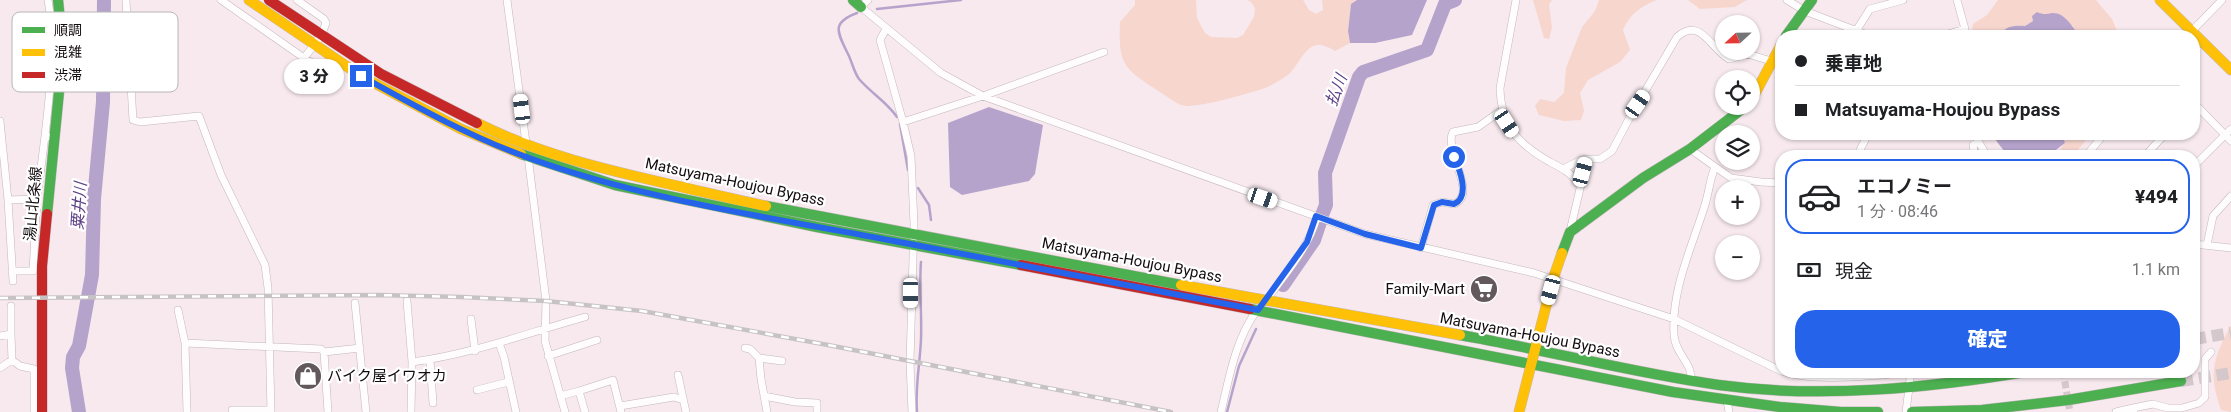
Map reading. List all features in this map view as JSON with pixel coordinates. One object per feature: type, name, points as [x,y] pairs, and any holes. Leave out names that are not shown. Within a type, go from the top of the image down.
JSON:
[{"type":"main road","name":"Matsuyama-Houjou Bypass","points":[[249,0],[314,46],[403,100],[461,129],[529,158],[615,185],[659,195],[1534,348],[1691,381],[1791,390],[1852,391],[1988,378]]},
{"type":"main road","name":"Matsuyama-Houjou Bypass","points":[[269,0],[321,36],[407,89],[495,132],[526,144],[619,173],[912,239],[1458,351],[1532,363],[1673,392],[1727,400],[1841,412],[1878,412]]},
{"type":"main road","points":[[1791,30],[1812,0]]},
{"type":"main road","points":[[2160,0],[2186,30]]},
{"type":"main road","points":[[2200,43],[2229,65]]},
{"type":"main road","points":[[1760,88],[1775,64]]},
{"type":"main road","name":"湯山北条線","points":[[42,412],[42,266],[50,137],[57,92]]},
{"type":"main road","points":[[1519,412],[1534,348],[1570,232],[1643,178],[1690,149],[1734,115]]},
{"type":"main road","points":[[1912,412],[1982,410],[2068,400],[2181,381]]},
{"type":"street","points":[[221,0],[333,76]]},
{"type":"street","points":[[297,0],[324,19],[326,23],[326,28],[321,36],[304,58]]},
{"type":"street","points":[[507,0],[529,158],[546,301],[544,328],[548,356],[565,412]]},
{"type":"street","points":[[1516,0],[1501,82],[1502,110],[1507,123],[1523,142],[1534,152],[1563,169],[1580,186]]},
{"type":"street","points":[[1787,0],[1805,11],[1853,30]]},
{"type":"street","points":[[1857,30],[1870,10],[1903,0]]},
{"type":"street","points":[[1957,0],[1965,29],[1962,30]]},
{"type":"street","points":[[2193,30],[2222,0]]},
{"type":"street","points":[[861,2],[886,29],[941,73],[982,96],[1365,234],[1554,279],[1674,320],[1775,368]]},
{"type":"street","points":[[886,29],[880,40],[903,122],[910,156],[914,195],[910,362],[912,412]]},
{"type":"street","points":[[1563,169],[1581,160],[1600,159],[1612,151],[1630,114],[1645,94],[1677,37],[1682,32],[1698,31],[1729,59],[1748,54],[1775,58]]},
{"type":"street","points":[[903,122],[1104,52]]},
{"type":"street","points":[[12,272],[33,271],[37,199],[50,137],[52,92]]},
{"type":"street","points":[[131,92],[133,120],[140,122],[199,116],[221,175],[265,265],[268,288],[271,411],[232,410]]},
{"type":"street","points":[[2200,109],[2231,141]]},
{"type":"street","points":[[1421,248],[1434,205],[1442,202],[1454,204],[1462,198],[1460,170],[1450,137],[1453,132],[1478,127],[1502,110]]},
{"type":"street","points":[[0,121],[8,200],[13,280]]},
{"type":"street","points":[[2200,160],[2231,129]]},
{"type":"street","points":[[2091,150],[2099,140]]},
{"type":"street","points":[[2150,150],[2160,140]]},
{"type":"street","points":[[1974,150],[1973,145],[1978,141],[1983,150]]},
{"type":"street","points":[[1690,149],[1715,167],[1709,181],[1707,199],[1684,266],[1674,320],[1677,350],[1690,368],[1691,381]]},
{"type":"street","points":[[1570,232],[1587,159]]},
{"type":"street","points":[[1719,170],[1731,178],[1775,182]]},
{"type":"street","points":[[2207,245],[2213,216],[2231,196]]},
{"type":"street","points":[[8,200],[37,199]]},
{"type":"street","points":[[1221,412],[1234,359],[1251,319],[1266,302],[1307,242],[1316,216]]},
{"type":"street","points":[[2200,244],[2231,248]]},
{"type":"street","points":[[407,302],[412,362],[411,412]]},
{"type":"street","points":[[355,303],[366,412]]},
{"type":"street","points":[[11,306],[12,360]]},
{"type":"street","points":[[178,310],[185,343],[187,412]]},
{"type":"street","points":[[412,362],[475,351],[544,328],[585,317]]},
{"type":"street","points":[[471,319],[475,351]]},
{"type":"street","points":[[0,336],[11,334]]},
{"type":"street","points":[[548,356],[597,340]]},
{"type":"street","points":[[185,343],[321,349],[324,352],[360,348]]},
{"type":"street","points":[[499,343],[504,357],[516,412]]},
{"type":"street","points":[[745,348],[750,349],[759,358],[767,412]]},
{"type":"street","points":[[324,352],[328,412]]},
{"type":"street","points":[[2116,412],[2133,410],[2153,404],[2168,408],[2182,408],[2199,402],[2205,397],[2205,359],[2210,352]]},
{"type":"street","points":[[759,358],[782,361]]},
{"type":"street","points":[[0,368],[12,360]]},
{"type":"street","points":[[12,360],[20,366],[34,368],[34,412]]},
{"type":"street","points":[[430,360],[433,400],[440,396]]},
{"type":"street","points":[[678,375],[686,412]]},
{"type":"street","points":[[1791,390],[1793,378]]},
{"type":"street","points":[[1906,412],[1910,378]]},
{"type":"street","points":[[560,396],[613,380],[621,409],[674,397],[683,400]]},
{"type":"street","points":[[480,391],[508,382]]},
{"type":"street","points":[[579,391],[586,412]]},
{"type":"street","points":[[764,396],[795,402],[817,403],[817,412]]},
{"type":"street","points":[[1727,400],[1729,412]]},
{"type":"shaded area","points":[[1135,0],[1196,0],[1197,18],[1205,33],[1211,37],[1237,38],[1243,35],[1254,17],[1255,8],[1247,0],[1303,0],[1309,10],[1316,14],[1323,10],[1322,0],[1357,0],[1351,4],[1348,31],[1350,43],[1335,51],[1326,46],[1312,46],[1289,74],[1265,88],[1215,102],[1184,106],[1176,103],[1138,77],[1126,65],[1122,57],[1120,22],[1135,5]]},
{"type":"shaded area","points":[[1357,0],[1427,0],[1412,35],[1375,43],[1350,43],[1348,31],[1351,4]]},
{"type":"shaded area","points":[[1533,0],[1552,0],[1549,4],[1552,27],[1549,39],[1544,38]]},
{"type":"shaded area","points":[[1599,0],[1657,0],[1637,11],[1626,24],[1623,30],[1630,50],[1620,62],[1588,80],[1580,93],[1584,111],[1581,120],[1564,121],[1539,115],[1535,106],[1540,99],[1554,102],[1564,93],[1566,68],[1582,27],[1595,11]]},
{"type":"shaded area","points":[[1688,0],[1747,0],[1735,7],[1700,9]]},
{"type":"shaded area","points":[[1998,0],[2096,0],[2112,19],[2117,30],[2075,30],[2072,25],[2054,13],[2044,15],[2037,12],[2033,21],[2025,26],[2014,26],[2005,30],[1972,30],[1973,24],[1987,15]]},
{"type":"shaded area","points":[[2037,12],[2061,15],[2075,30],[2005,30],[2014,26],[2025,26],[2033,21],[2032,16]]},
{"type":"shaded area","points":[[989,107],[1043,125],[1035,174],[1029,181],[962,195],[950,187],[948,123]]},
{"type":"shaded area","points":[[1996,140],[2064,140],[2065,143],[2056,150],[2003,150]]},
{"type":"shaded area","points":[[2064,140],[2086,140],[2078,150],[2062,150],[2065,143]]},
{"type":"shaded area","points":[[2231,325],[2231,412],[2221,410],[2215,386],[2214,366],[2220,347]]},
{"type":"waterway","name":"粟井川","points":[[104,0],[104,12]]},
{"type":"waterway","points":[[877,9],[961,0]]},
{"type":"waterway","name":"払川","points":[[1322,215],[1326,205],[1325,173],[1359,77],[1363,72],[1427,50],[1445,4],[1455,0]]},
{"type":"waterway","points":[[857,13],[848,17],[840,25],[839,34],[841,40],[859,79],[897,117]]},
{"type":"waterway","name":"粟井川","points":[[79,412],[72,368],[73,357],[79,346],[92,275],[94,199],[103,92]]},
{"type":"waterway","points":[[900,124],[908,170]]},
{"type":"waterway","points":[[918,188],[929,205],[931,220]]},
{"type":"waterway","name":"払川","points":[[1283,285],[1314,240],[1320,222]]},
{"type":"waterway","points":[[917,412],[917,384],[921,339],[921,262]]},
{"type":"waterway","name":"払川","points":[[1227,412],[1239,366],[1256,329]]},
{"type":"tunnel","points":[[2200,338],[2231,333]]},
{"type":"tunnel","points":[[2200,378],[2231,373]]},
{"type":"tunnel","points":[[2064,378],[2070,412]]},
{"type":"tunnel","points":[[2181,381],[2200,378]]},
{"type":"railway","points":[[0,298],[378,295],[546,301],[642,311],[1171,412]]},
{"type":"traffic: fast","points":[[58,0],[59,12]]},
{"type":"traffic: fast","points":[[853,0],[861,7]]},
{"type":"traffic: fast","points":[[1790,30],[1812,0]]},
{"type":"traffic: fast","points":[[47,214],[59,92]]},
{"type":"traffic: fast","points":[[1562,253],[1570,232],[1643,178],[1690,149],[1734,115]]},
{"type":"traffic: fast","points":[[521,154],[615,185],[817,227],[1021,265]]},
{"type":"traffic: fast","points":[[766,206],[1181,285]]},
{"type":"traffic: fast","points":[[1250,309],[1673,392],[1780,407],[1841,412],[1878,412]]},
{"type":"traffic: fast","points":[[1460,335],[1686,380],[1758,389],[1797,391],[1875,390],[1985,378]]},
{"type":"traffic: fast","points":[[1912,412],[1982,410],[2068,400],[2181,381]]},
{"type":"traffic: slow","points":[[249,0],[361,76],[461,129],[521,154]]},
{"type":"traffic: slow","points":[[2160,0],[2190,30]]},
{"type":"traffic: slow","points":[[2200,39],[2231,70]]},
{"type":"traffic: slow","points":[[1760,84],[1775,56]]},
{"type":"traffic: slow","points":[[477,123],[524,144],[573,160],[766,206]]},
{"type":"traffic: slow","points":[[1519,412],[1553,279],[1562,253]]},
{"type":"traffic: slow","points":[[1181,285],[1460,335]]},
{"type":"traffic: jam","points":[[269,0],[381,74],[477,123]]},
{"type":"traffic: jam","points":[[42,412],[42,266],[47,214]]},
{"type":"traffic: jam","points":[[1021,265],[1250,309]]},
{"type":"place","name":"Family-Mart","points":[[1484,289]]},
{"type":"place","name":"バイク屋イワオカ","points":[[308,376]]},
{"type":"route","points":[[361,76],[403,100],[461,129],[529,158],[615,185],[817,227],[1258,310],[1266,302],[1307,242],[1313,231],[1316,216],[1365,234],[1421,248],[1429,216],[1434,205],[1437,202],[1454,204],[1462,198],[1460,170],[1454,157]]}]
